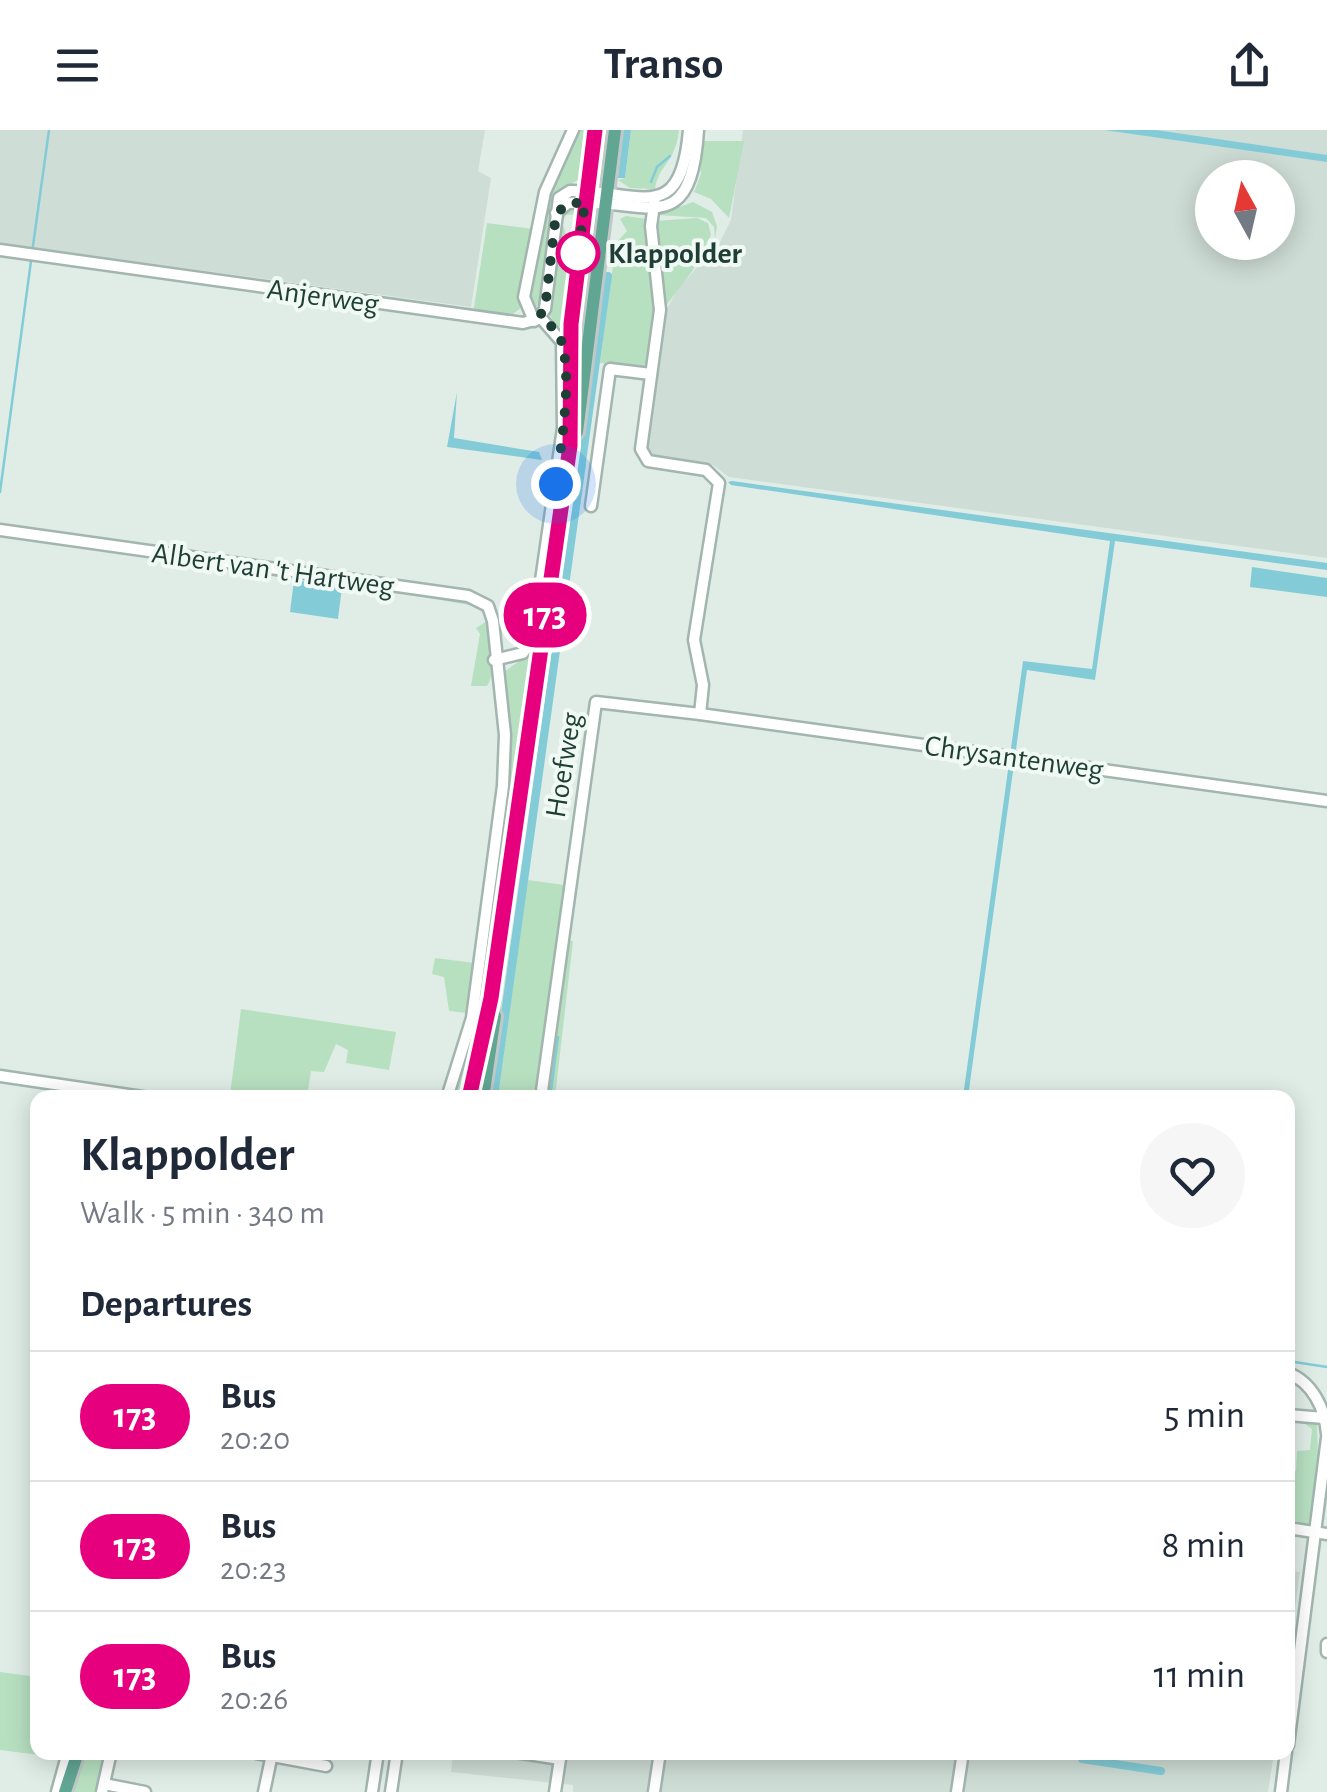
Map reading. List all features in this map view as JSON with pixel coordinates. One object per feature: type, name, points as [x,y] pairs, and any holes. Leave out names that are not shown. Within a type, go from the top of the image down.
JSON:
[{"type":"main road","name":"Hoefweg","points":[[470,1090],[491,998],[570,446],[571,324],[595,130]]},
{"type":"main road","name":"Hoefweg","points":[[484,1090],[615,130]]},
{"type":"main road","points":[[65,1792],[75,1760]]},
{"type":"street","points":[[494,660],[523,654],[534,636],[560,452],[562,342],[537,319],[524,297],[545,192],[573,130]]},
{"type":"street","points":[[654,203],[685,170],[689,130]]},
{"type":"street","points":[[537,319],[546,300],[556,204],[563,194],[654,203],[678,199],[688,185],[698,130]]},
{"type":"street","points":[[609,174],[628,197]]},
{"type":"street","points":[[606,200],[628,197],[654,203]]},
{"type":"street","points":[[654,203],[660,310],[640,442],[645,458],[706,470],[720,483],[694,640],[703,685],[700,714]]},
{"type":"street","name":"Anjerweg","points":[[0,250],[510,322],[537,319]]},
{"type":"street","points":[[591,506],[610,369],[650,374]]},
{"type":"street","name":"Albert van 't Hartweg","points":[[0,530],[478,598],[492,612],[494,660]]},
{"type":"street","name":"Hoefweg","points":[[450,1090],[472,1018],[503,786],[505,735],[494,660]]},
{"type":"street","name":"Hoefweg","points":[[541,1090],[596,702],[700,714]]},
{"type":"street","name":"Chrysantenweg","points":[[700,714],[1327,801]]},
{"type":"street","points":[[0,1076],[95,1090]]},
{"type":"street","points":[[1295,1375],[1314,1394],[1326,1429],[1322,1533],[1295,1664]]},
{"type":"street","points":[[1295,1418],[1326,1429]]},
{"type":"street","points":[[1295,1529],[1322,1533]]},
{"type":"street","points":[[1327,1644],[1327,1652]]},
{"type":"street","points":[[57,1792],[66,1760]]},
{"type":"street","points":[[109,1760],[103,1788],[144,1792]]},
{"type":"street","points":[[264,1792],[271,1760]]},
{"type":"street","points":[[297,1760],[326,1766]]},
{"type":"street","points":[[372,1792],[377,1760]]},
{"type":"street","points":[[391,1792],[396,1760]]},
{"type":"street","points":[[555,1792],[560,1760]]},
{"type":"street","points":[[654,1792],[659,1760]]},
{"type":"street","points":[[957,1792],[962,1760]]},
{"type":"street","points":[[1281,1792],[1285,1760]]},
{"type":"shaded area","points":[[0,130],[485,130],[478,171],[491,178],[471,307],[0,243]]},
{"type":"shaded area","points":[[743,130],[1327,130],[1327,558],[729,477],[713,465],[654,456],[645,443],[664,314],[679,287],[719,244],[731,220]]},
{"type":"shaded area","points":[[1295,1571],[1300,1572],[1295,1609]]},
{"type":"shaded area","points":[[452,1760],[1273,1760],[1268,1792],[573,1792],[573,1785],[451,1772]]},
{"type":"green space","points":[[579,130],[584,130],[578,180],[557,192],[553,200],[541,302],[536,307],[531,296],[555,178]]},
{"type":"green space","points":[[631,130],[679,130],[655,189],[630,188],[618,180],[625,178]]},
{"type":"green space","points":[[699,141],[744,141],[729,218],[711,199],[694,192],[701,174]]},
{"type":"green space","points":[[693,202],[712,212],[717,226],[715,239],[714,227],[706,218],[658,215]]},
{"type":"green space","points":[[574,207],[578,214],[566,215],[562,222],[569,271],[564,323],[558,328],[549,314],[559,216],[565,208]]},
{"type":"green space","points":[[591,207],[596,221],[579,349],[572,448],[577,295]]},
{"type":"green space","points":[[697,218],[708,223],[711,235],[693,270],[662,311],[655,221]]},
{"type":"green space","points":[[620,219],[647,219],[656,307],[648,369],[600,363],[616,243],[627,231]]},
{"type":"green space","points":[[487,223],[534,229],[521,308],[510,316],[473,314]]},
{"type":"green space","points":[[576,462],[490,1090],[487,1090]]},
{"type":"green space","points":[[401,593],[454,595],[478,607]]},
{"type":"green space","points":[[486,622],[491,677],[487,686],[471,686],[480,634],[476,628]]},
{"type":"green space","points":[[537,637],[482,1021],[463,1090],[454,1090],[473,1030],[500,836],[501,674],[528,655]]},
{"type":"green space","points":[[527,880],[565,885],[538,1090],[499,1090]]},
{"type":"green space","points":[[565,940],[573,941],[556,1090],[545,1090]]},
{"type":"green space","points":[[435,958],[475,963],[467,1013],[449,1011],[444,977],[432,974]]},
{"type":"green space","points":[[241,1009],[396,1032],[389,1070],[346,1063],[348,1050],[336,1044],[324,1072],[311,1071],[308,1090],[231,1090]]},
{"type":"green space","points":[[1298,1419],[1317,1422],[1318,1456],[1308,1528],[1295,1521],[1295,1471],[1297,1451],[1310,1450],[1312,1429]]},
{"type":"green space","points":[[0,1672],[30,1676],[30,1754],[0,1750]]},
{"type":"green space","points":[[81,1760],[107,1760],[100,1792],[70,1792]]},
{"type":"water","points":[[622,130],[631,130],[625,178],[618,178]]},
{"type":"water","points":[[1104,130],[1156,130],[1327,155],[1327,162]]},
{"type":"water","points":[[457,392],[454,438],[539,452],[542,460],[447,447]]},
{"type":"water","points":[[578,463],[586,464],[499,1090],[490,1090]]},
{"type":"water","points":[[728,482],[1327,563],[1327,570],[1115,541],[1095,680],[1027,670],[969,1090],[964,1090],[1023,661],[1092,669],[1110,541]]},
{"type":"water","points":[[1252,567],[1327,578],[1327,597],[1250,587]]},
{"type":"water","points":[[294,580],[342,587],[338,619],[290,612]]},
{"type":"waterway","points":[[32,253],[49,130]]},
{"type":"waterway","points":[[651,182],[657,167],[670,156]]},
{"type":"waterway","points":[[0,492],[31,261]]},
{"type":"waterway","points":[[581,469],[608,276]]},
{"type":"waterway","points":[[551,1090],[558,1037]]},
{"type":"waterway","points":[[1295,1362],[1327,1367]]},
{"type":"waterway","points":[[1089,1760],[1161,1771]]},
{"type":"bus line","name":"173","points":[[470,1090],[491,998],[570,446],[571,324],[595,130]]},
{"type":"place","name":"Klappolder","points":[[578,253]]},
{"type":"route","points":[[556,484],[563,428],[563,352],[558,334],[540,317],[545,309],[556,214],[575,202],[585,203],[578,253]]}]
